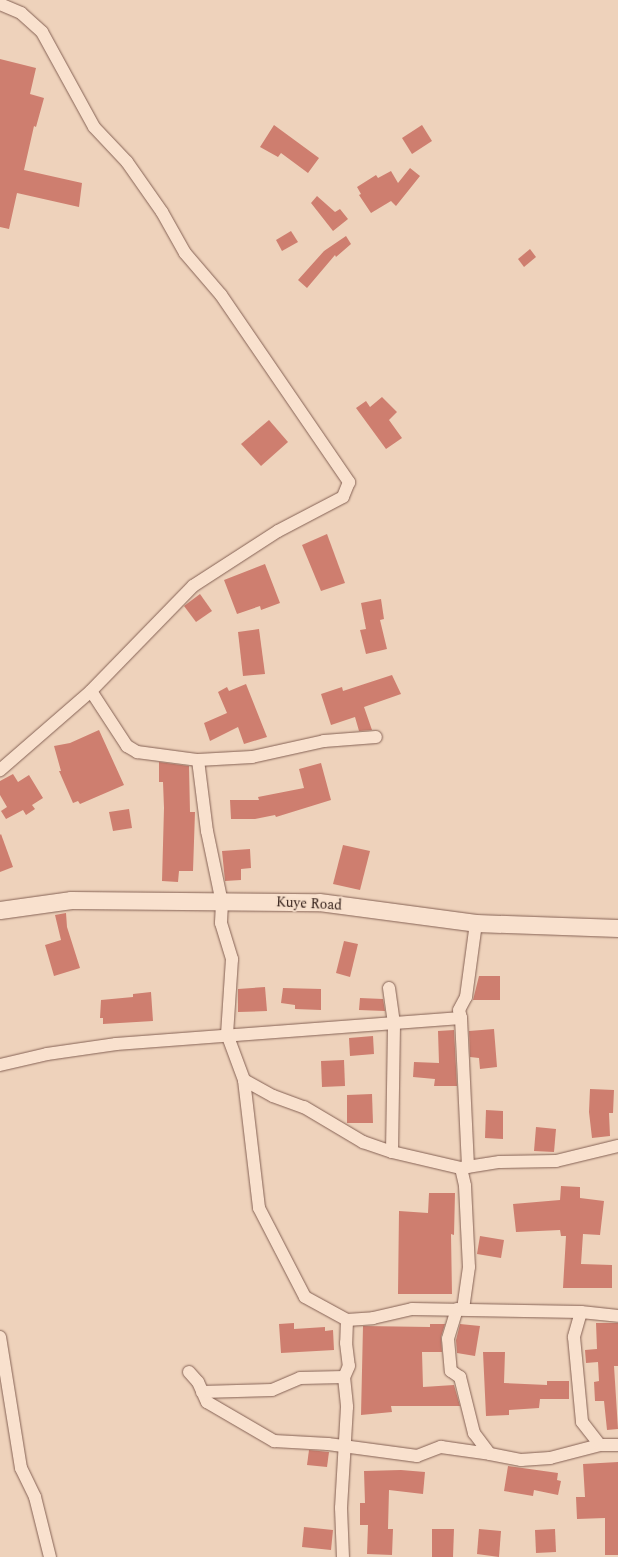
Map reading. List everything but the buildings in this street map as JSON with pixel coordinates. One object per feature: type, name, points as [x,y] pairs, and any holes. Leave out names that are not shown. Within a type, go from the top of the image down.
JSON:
[{"type":"street","points":[[0,4],[21,13],[42,32],[94,127],[127,162],[162,212],[185,253],[221,295],[349,482],[343,497],[278,531],[194,586],[91,691],[0,770]]},
{"type":"street","points":[[91,691],[127,746],[137,752],[198,760],[252,757],[324,741],[376,737]]},
{"type":"street","points":[[198,760],[207,831],[222,903],[221,923],[232,959],[227,1034],[244,1080],[259,1208],[305,1297],[347,1320],[373,1318],[412,1309],[581,1312],[618,1316]]},
{"type":"street","name":"Kuye Road","points":[[0,910],[71,900],[222,903],[319,902],[476,923],[618,928]]},
{"type":"street","points":[[476,923],[466,997],[459,1010],[469,1267],[460,1309],[448,1339],[451,1371],[460,1377],[474,1433],[490,1454]]},
{"type":"street","points":[[389,988],[394,1025],[392,1152]]},
{"type":"street","points":[[0,1065],[47,1054],[116,1044],[227,1034],[394,1025],[460,1018]]},
{"type":"street","points":[[244,1080],[273,1096],[304,1107],[363,1142],[392,1152],[465,1167],[500,1162],[556,1161],[618,1146]]},
{"type":"street","points":[[581,1312],[574,1337],[582,1422],[600,1444]]},
{"type":"street","points":[[344,1557],[341,1508],[346,1446],[347,1407],[344,1377],[350,1366],[346,1343],[347,1320]]},
{"type":"street","points":[[0,1337],[22,1468],[35,1497],[50,1557]]},
{"type":"street","points":[[189,1372],[207,1402],[274,1441],[346,1446],[361,1451],[416,1456],[441,1447],[521,1460],[550,1458],[600,1444],[618,1445]]},
{"type":"street","points":[[202,1392],[272,1390],[300,1378],[344,1377]]}]
